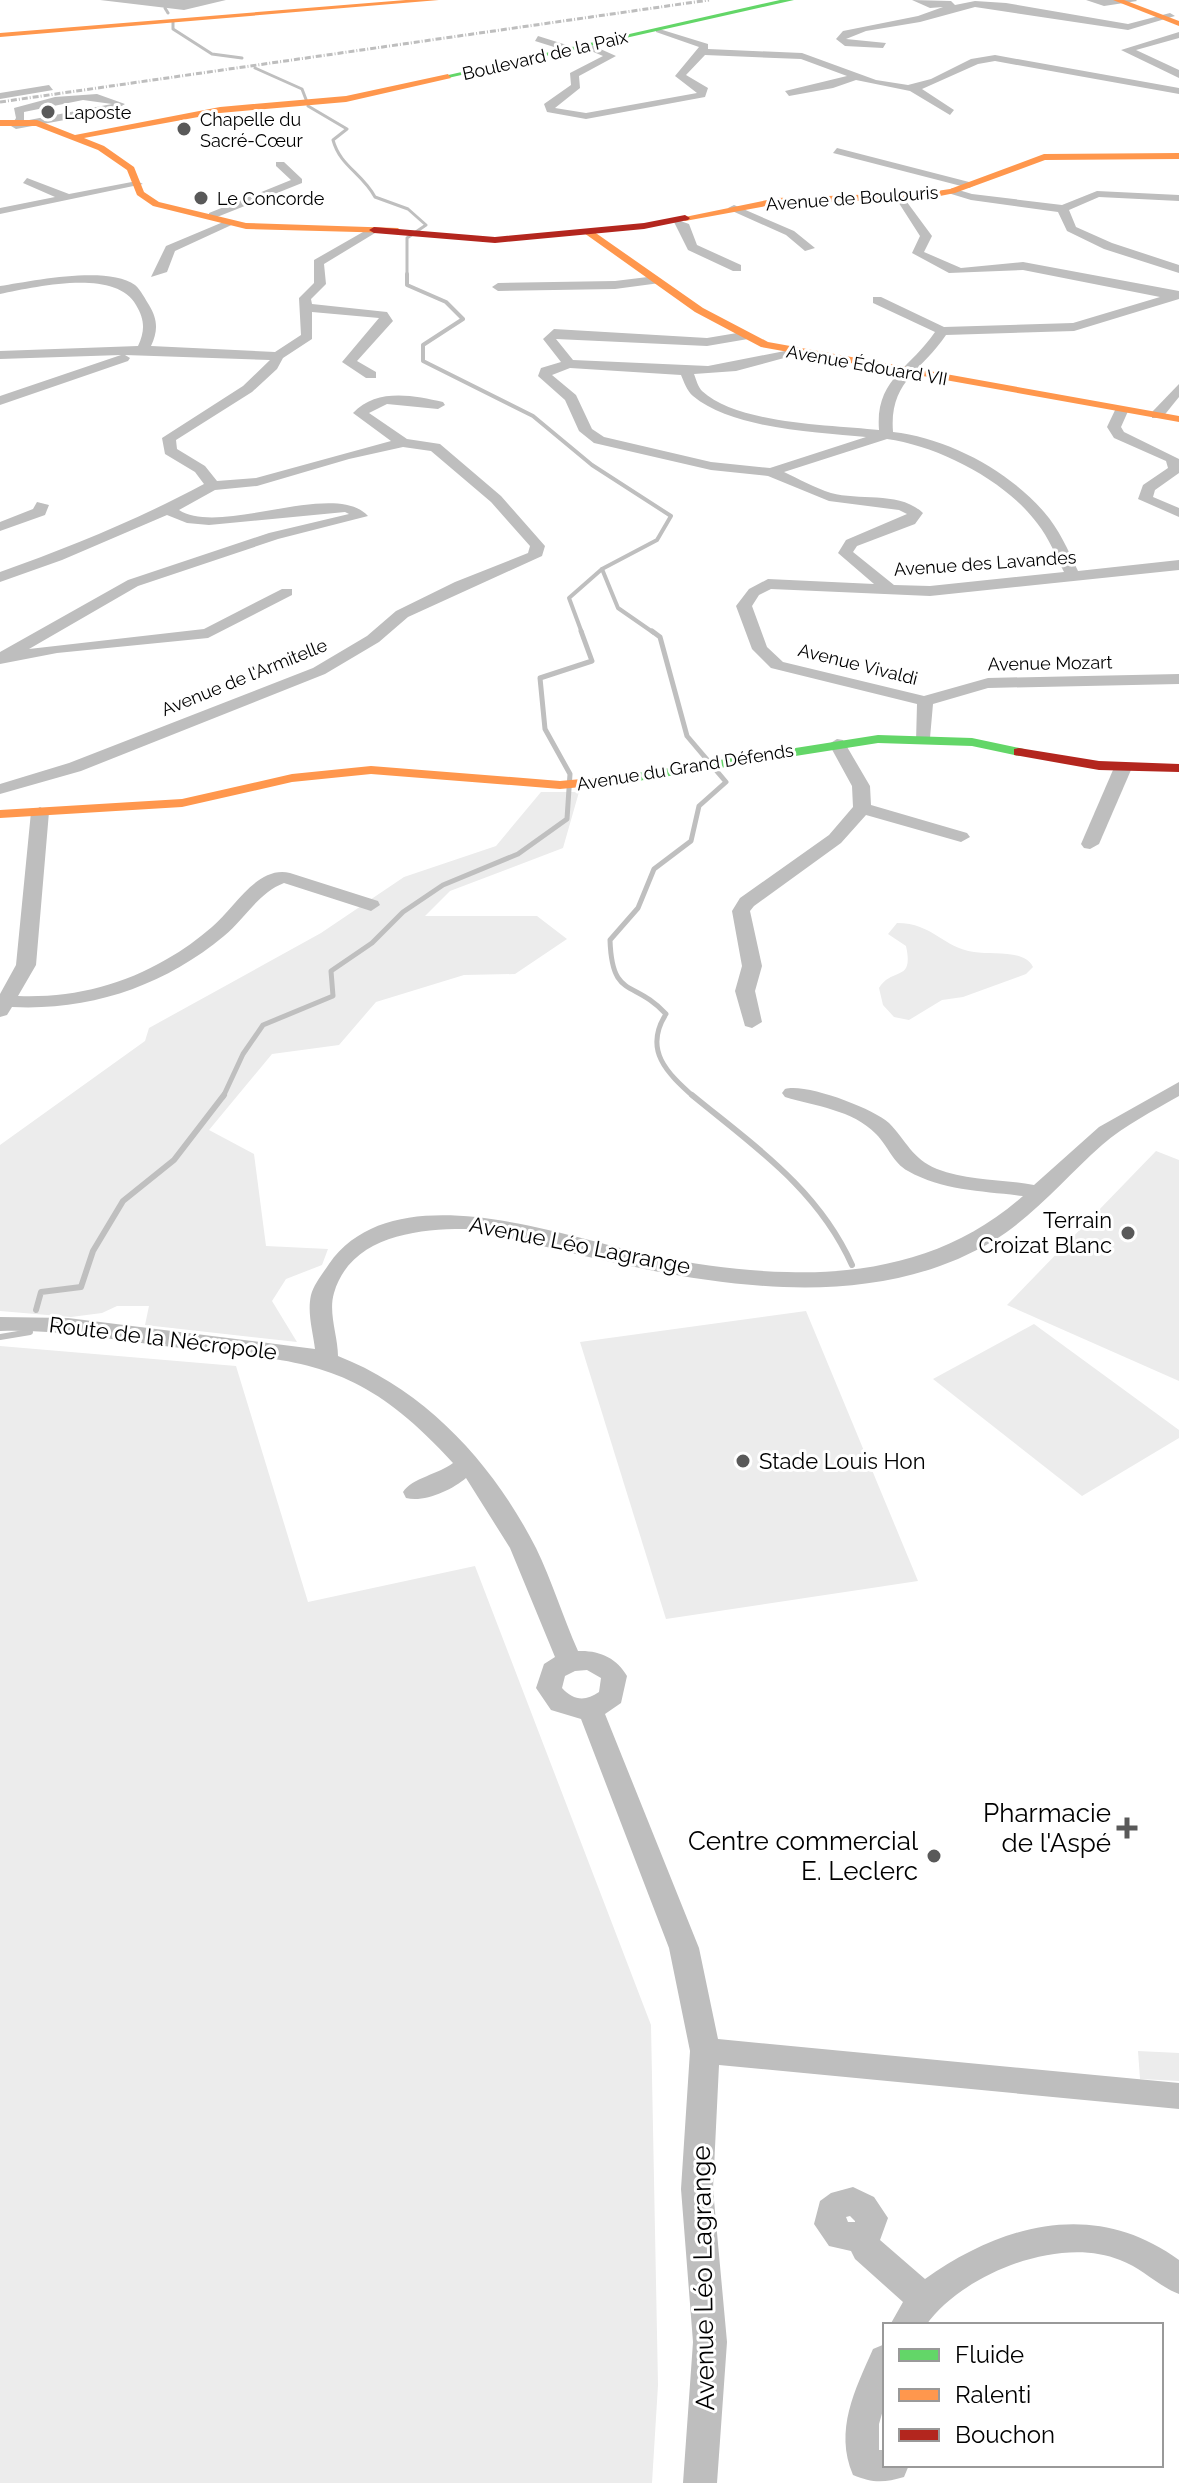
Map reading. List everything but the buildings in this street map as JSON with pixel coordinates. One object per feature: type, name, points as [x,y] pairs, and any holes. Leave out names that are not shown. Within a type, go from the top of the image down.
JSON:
[{"type":"street","points":[[0,35],[435,0]]},
{"type":"street","name":"Boulevard de la Paix","points":[[77,137],[220,110],[300,105],[359,97],[790,0]]},
{"type":"street","points":[[917,0],[944,5],[976,0]]},
{"type":"street","points":[[1038,11],[1055,0]]},
{"type":"street","points":[[1091,0],[1125,1],[1172,19]]},
{"type":"street","points":[[883,45],[845,43],[841,39],[846,33],[865,28],[920,19],[947,9],[975,4],[1038,11],[1128,27],[1172,19]]},
{"type":"street","points":[[538,39],[611,56],[574,75],[576,86],[549,104],[551,110],[586,116],[701,95],[704,90],[680,76],[705,46],[659,30]]},
{"type":"street","points":[[1179,35],[1126,50],[1163,64],[1179,75]]},
{"type":"street","points":[[702,52],[802,56],[856,76],[912,87],[925,85],[973,59],[995,58],[1179,92]]},
{"type":"street","points":[[789,93],[833,85],[856,76]]},
{"type":"street","points":[[912,87],[950,112]]},
{"type":"street","points":[[0,96],[49,88]]},
{"type":"street","points":[[1165,99],[1179,92]]},
{"type":"street","points":[[103,96],[121,106],[17,124],[21,118],[18,110],[38,105],[103,96]]},
{"type":"street","points":[[672,101],[692,112]]},
{"type":"street","name":"Avenue de Boulouris","points":[[17,124],[77,137],[110,153],[131,169],[145,199],[156,204],[213,215],[232,222],[287,229],[460,235],[578,232],[676,220],[777,201],[901,197],[961,188],[1044,157],[1179,156]]},
{"type":"street","points":[[837,151],[961,188],[971,197],[1063,209],[1097,194],[1179,198]]},
{"type":"street","points":[[213,215],[298,181],[280,164]]},
{"type":"street","points":[[27,181],[66,197]]},
{"type":"street","points":[[0,211],[137,184]]},
{"type":"street","points":[[901,197],[926,236],[918,253],[947,271],[973,273],[1019,265],[1178,296]]},
{"type":"street","points":[[734,208],[790,233],[809,248]]},
{"type":"street","points":[[1063,209],[1071,229],[1108,246],[1179,269]]},
{"type":"street","points":[[676,220],[685,226],[692,247],[737,268]]},
{"type":"street","points":[[155,274],[163,269],[170,249],[232,222]]},
{"type":"street","points":[[0,355],[143,350],[278,356],[307,336],[305,298],[320,284],[318,263],[374,230]]},
{"type":"street","name":"Avenue Édouard VII","points":[[578,232],[743,336],[790,352],[1179,419]]},
{"type":"street","points":[[498,287],[615,285],[656,280]]},
{"type":"street","points":[[0,290],[60,281],[120,281],[131,287],[152,320],[152,330],[143,350],[0,401]]},
{"type":"street","points":[[877,300],[942,331],[1074,327],[1178,296]]},
{"type":"street","points":[[304,307],[383,315],[387,321],[349,362],[371,375]]},
{"type":"street","points":[[886,435],[882,411],[886,393],[942,331]]},
{"type":"street","points":[[569,364],[549,339],[554,333],[707,342],[743,336]]},
{"type":"street","points":[[790,352],[749,366],[686,372],[569,364],[546,371],[545,376],[571,398],[586,431],[599,440],[711,466],[771,472],[829,497],[902,506],[916,513],[910,521],[851,543],[845,553],[891,590]]},
{"type":"street","points":[[0,577],[57,557],[171,508],[212,486],[209,477],[170,451],[169,438],[261,379],[276,363],[278,356]]},
{"type":"street","points":[[686,372],[693,389],[707,400],[745,414],[783,426],[886,435],[932,443],[969,462],[1034,510],[1055,538],[1074,578]]},
{"type":"street","points":[[1157,415],[1179,388]]},
{"type":"street","points":[[403,443],[360,413],[366,406],[383,399],[438,405]]},
{"type":"street","points":[[1122,409],[1114,427],[1119,435],[1172,459],[1176,469],[1148,488],[1145,499],[1179,513]]},
{"type":"street","points":[[771,472],[886,435]]},
{"type":"street","name":"Avenue de l'Armitelle","points":[[0,789],[75,767],[319,671],[373,639],[402,614],[460,585],[534,556],[538,546],[529,532],[496,499],[435,447],[403,443],[346,455],[257,482],[212,486]]},
{"type":"street","points":[[0,527],[40,512],[42,505]]},
{"type":"street","points":[[1,659],[133,583],[274,536],[361,516],[348,507],[327,507],[209,521],[187,519],[173,514],[171,508]]},
{"type":"street","name":"Avenue des Lavandes","points":[[756,640],[744,606],[754,592],[768,584],[930,591],[1179,565]]},
{"type":"street","points":[[1,659],[57,648],[208,633],[287,592]]},
{"type":"street","name":"Avenue Vivaldi","points":[[756,640],[777,665],[813,676],[888,689],[925,701],[922,738]]},
{"type":"street","name":"Avenue Mozart","points":[[925,701],[957,689],[988,683],[1179,679]]},
{"type":"street","name":"Avenue du Grand Défends","points":[[0,814],[182,803],[292,778],[371,770],[538,784],[598,783],[837,744],[922,738],[972,742],[1080,766],[1122,770],[1179,768]]},
{"type":"street","points":[[752,1022],[745,991],[752,966],[741,911],[747,902],[835,839],[862,808],[861,786],[837,744]]},
{"type":"street","points":[[1090,844],[1122,770]]},
{"type":"street","points":[[862,808],[961,837]]},
{"type":"street","points":[[4,1006],[26,965],[40,812]]},
{"type":"street","points":[[4,1006],[67,1001],[145,978],[194,950],[243,907],[251,893],[284,877],[371,905]]},
{"type":"street","name":"Avenue Léo Lagrange","points":[[326,1360],[322,1294],[336,1269],[371,1238],[401,1226],[438,1220],[472,1222],[683,1267],[762,1278],[836,1279],[899,1270],[972,1243],[1019,1212],[1097,1139],[1179,1088]]},
{"type":"street","points":[[792,1093],[869,1120],[882,1128],[912,1165],[933,1175],[979,1186],[1013,1186],[1039,1193]]},
{"type":"street","points":[[979,1186],[1001,1205],[1019,1212]]},
{"type":"street","name":"Route de la Nécropole","points":[[0,1324],[83,1326],[326,1360]]},
{"type":"street","points":[[326,1360],[394,1396],[469,1463],[523,1547],[570,1661]]},
{"type":"street","points":[[415,1492],[448,1480],[469,1463]]},
{"type":"street","points":[[570,1661],[600,1663],[614,1676],[612,1696],[590,1709],[568,1708],[552,1696],[549,1688],[553,1671],[570,1661]]},
{"type":"street","name":"Avenue Léo Lagrange","points":[[590,1709],[684,1948],[705,2051],[697,2189],[710,2342],[700,2483]]},
{"type":"street","points":[[705,2051],[1179,2096]]},
{"type":"street","points":[[861,2237],[915,2312],[1014,2246],[1049,2237],[1095,2238],[1137,2250],[1179,2279]]},
{"type":"street","points":[[883,2371],[875,2417],[859,2447],[865,2463],[879,2469],[886,2467]]},
{"type":"shaded area","points":[[100,0],[226,0],[184,10]]},
{"type":"shaded area","points":[[541,792],[579,792],[563,848],[450,891],[425,916],[537,916],[567,939],[515,974],[464,975],[376,1002],[339,1045],[272,1054],[209,1130],[254,1154],[266,1246],[328,1249],[322,1265],[286,1279],[272,1301],[297,1342],[145,1325],[149,1306],[117,1306],[102,1313],[71,1317],[0,1311],[0,1145],[145,1041],[149,1028],[321,933],[404,877],[496,846]]},
{"type":"shaded area","points":[[897,923],[920,927],[963,950],[1023,957],[1033,967],[1026,974],[963,997],[942,1000],[909,1020],[894,1017],[883,1005],[879,988],[890,977],[905,970],[907,965],[906,946],[888,934]]},
{"type":"shaded area","name":"Terrain Croizat Blanc","points":[[1156,1151],[1179,1160],[1179,1381],[1007,1305]]},
{"type":"shaded area","name":"Stade Louis Hon","points":[[806,1311],[918,1581],[666,1619],[580,1342]]},
{"type":"shaded area","points":[[1034,1324],[1179,1430],[1179,1438],[1082,1496],[933,1379]]},
{"type":"shaded area","points":[[0,1346],[236,1366],[308,1602],[475,1566],[651,2025],[658,2385],[652,2483],[0,2483]]},
{"type":"shaded area","points":[[1138,2051],[1179,2053],[1179,2081],[1140,2079]]},
{"type":"waterway","points":[[165,8],[168,13]]},
{"type":"waterway","points":[[173,22],[173,29],[212,54],[242,58]]},
{"type":"waterway","points":[[255,68],[302,89],[307,102]]},
{"type":"waterway","points":[[308,106],[347,129],[333,140],[336,149],[375,197],[408,209],[426,225],[407,238],[407,285],[446,302],[463,319],[423,345],[423,361],[533,416],[592,465],[671,516],[657,540],[602,569]]},
{"type":"waterway","points":[[582,633],[569,598],[602,569]]},
{"type":"waterway","points":[[602,569],[618,608],[654,633]]},
{"type":"waterway","points":[[224,1095],[243,1054],[263,1025],[333,996],[331,971],[372,943],[403,912],[443,885],[518,854],[567,819],[570,774],[545,729],[540,678],[592,661],[581,631]]},
{"type":"waterway","points":[[652,631],[660,637],[687,736],[726,782],[699,806],[691,841],[654,869],[638,908],[610,940],[615,972],[620,981],[666,1014],[657,1039],[661,1060],[694,1097]]},
{"type":"waterway","points":[[36,1310],[41,1292],[81,1287],[93,1251],[123,1201],[174,1160],[224,1095]]},
{"type":"waterway","points":[[692,1095],[761,1151],[803,1191],[838,1238],[852,1265]]},
{"type":"waterway","points":[[0,1337],[30,1332]]},
{"type":"railway","points":[[0,102],[709,0]]},
{"type":"traffic: fast","points":[[448,76],[790,0]]},
{"type":"traffic: fast","points":[[625,779],[878,739],[972,742],[1019,752]]},
{"type":"traffic: slow","points":[[0,35],[435,0]]},
{"type":"traffic: slow","points":[[1117,0],[1179,24]]},
{"type":"traffic: slow","points":[[77,137],[220,110],[346,99],[448,76]]},
{"type":"traffic: slow","points":[[0,123],[37,123],[101,148],[131,169],[140,193],[156,204],[246,226],[395,230]]},
{"type":"traffic: slow","points":[[685,218],[777,201],[930,195],[952,191],[1044,157],[1179,156]]},
{"type":"traffic: slow","points":[[587,231],[699,310],[765,345],[1179,419]]},
{"type":"traffic: slow","points":[[0,814],[182,803],[292,778],[371,770],[560,785],[625,779]]},
{"type":"traffic: jam","points":[[374,230],[495,240],[644,226],[685,218]]},
{"type":"traffic: jam","points":[[1019,752],[1099,766],[1179,768]]},
{"type":"place","name":"Laposte","points":[[48,112]]},
{"type":"place","name":"Chapelle du Sacré-Cœur","points":[[184,129]]},
{"type":"place","name":"Le Concorde","points":[[201,198]]},
{"type":"place","name":"Terrain Croizat Blanc","points":[[1128,1233]]},
{"type":"place","name":"Stade Louis Hon","points":[[743,1461]]},
{"type":"place","name":"Pharmacie de l'Aspé","points":[[1127,1828]]},
{"type":"place","name":"Centre commercial E. Leclerc","points":[[934,1856]]}]
